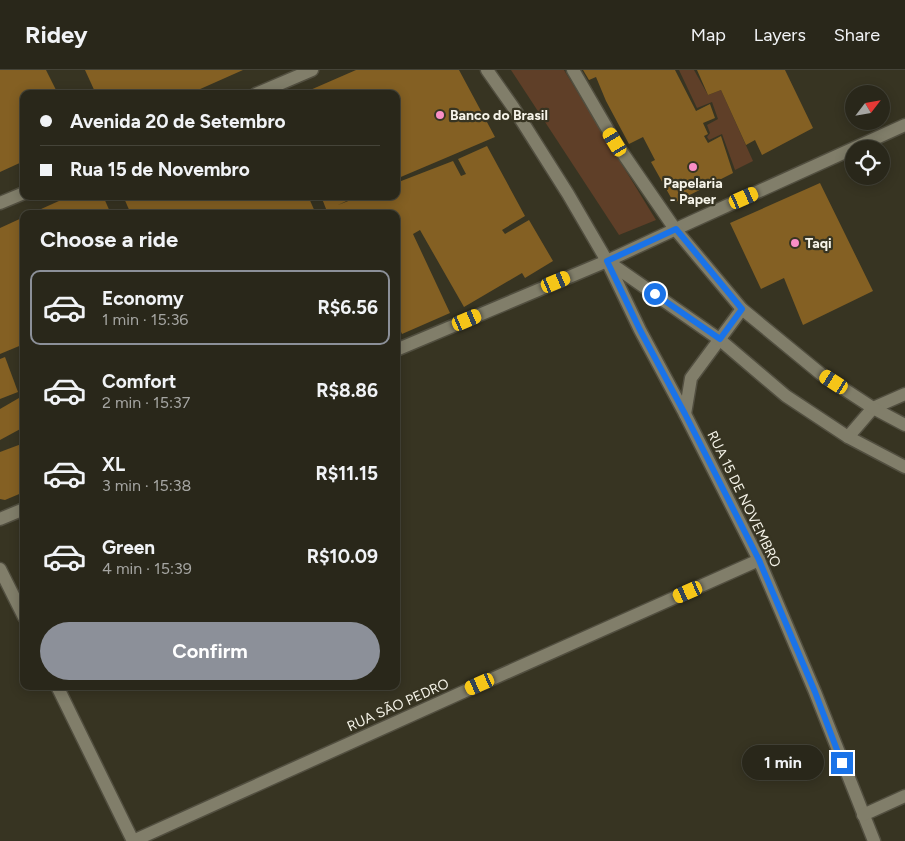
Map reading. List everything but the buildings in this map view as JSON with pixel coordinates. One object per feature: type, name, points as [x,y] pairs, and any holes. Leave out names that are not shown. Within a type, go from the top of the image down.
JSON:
[{"type":"street","points":[[265,90],[312,70]]},
{"type":"street","name":"RUA 15 DE NOVEMBRO","points":[[487,70],[563,186],[607,261],[640,330],[759,560],[815,692],[874,841]]},
{"type":"street","points":[[573,70],[615,142],[676,229],[742,309],[821,374],[873,408],[905,425]]},
{"type":"street","points":[[400,348],[607,261],[905,125]]},
{"type":"street","points":[[0,203],[20,195]]},
{"type":"street","points":[[607,261],[720,339],[786,396],[848,437],[905,467]]},
{"type":"street","points":[[685,414],[691,378],[742,309]]},
{"type":"street","points":[[848,437],[873,408],[905,394]]},
{"type":"street","points":[[0,519],[20,511]]},
{"type":"street","name":"RUA SÃO PEDRO","points":[[133,841],[759,560]]},
{"type":"street","points":[[0,569],[20,609]]},
{"type":"street","points":[[60,690],[133,841]]},
{"type":"street","points":[[863,815],[905,796]]},
{"type":"shaded area","points":[[511,70],[564,70],[656,220],[619,235]]},
{"type":"shaded area","points":[[679,70],[694,70],[708,95],[721,90],[753,161],[735,170],[722,134],[709,140],[707,137],[710,133],[707,125],[718,119],[712,102],[697,108]]},
{"type":"place","name":"Banco do Brasil","points":[[440,115]]},
{"type":"place","name":"Papelaria - Paper","points":[[693,167]]},
{"type":"place","name":"Taqi","points":[[795,243]]},
{"type":"route","points":[[655,294],[720,339],[742,309],[676,229],[607,261],[640,330],[759,560],[815,692],[842,763]]}]
